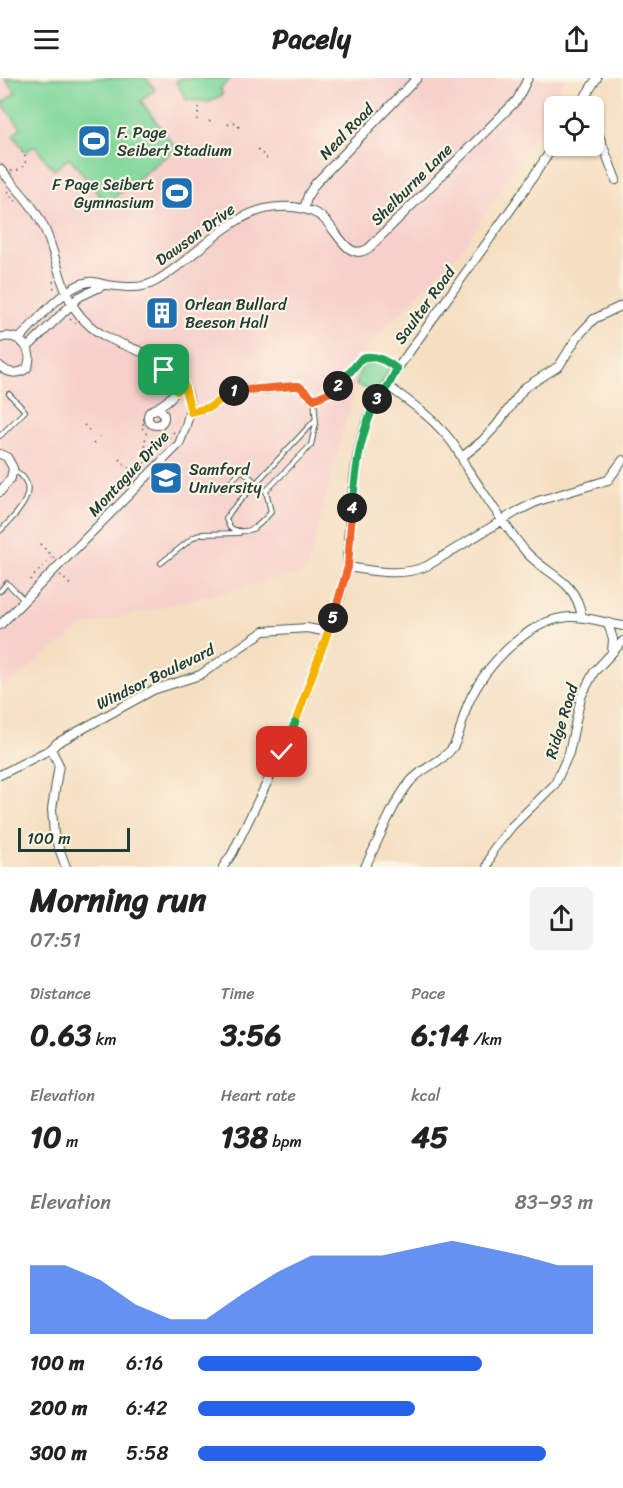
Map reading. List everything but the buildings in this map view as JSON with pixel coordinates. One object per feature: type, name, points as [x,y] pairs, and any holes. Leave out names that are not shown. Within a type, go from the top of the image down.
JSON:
[{"type":"street","name":"Neal Road","points":[[304,209],[308,195],[315,184],[417,78]]},
{"type":"street","name":"Shelburne Lane","points":[[304,209],[319,215],[331,225],[347,248],[356,253],[365,251],[517,100],[528,78]]},
{"type":"street","points":[[585,96],[597,78]]},
{"type":"street","points":[[604,149],[616,180]]},
{"type":"street","name":"Saulter Road","points":[[223,867],[232,854],[282,752],[298,716],[328,632],[348,567],[347,551],[359,447],[367,420],[377,399],[388,386],[397,369],[547,156]]},
{"type":"street","points":[[5,170],[35,211],[46,233],[66,293],[79,315],[89,326],[106,336],[168,365],[184,384],[191,412],[210,407],[237,389],[299,386],[314,399]]},
{"type":"street","name":"Dawson Drive","points":[[66,293],[78,285],[93,281],[129,288],[143,286],[180,266],[237,220],[252,212],[276,207],[304,209]]},
{"type":"street","points":[[27,348],[72,303],[88,291],[105,285]]},
{"type":"street","points":[[19,339],[66,293]]},
{"type":"street","points":[[462,458],[496,426],[524,388],[559,366],[578,336],[594,319],[623,305]]},
{"type":"street","points":[[0,338],[6,336],[19,339],[27,348],[30,360],[25,370],[13,373],[0,366]]},
{"type":"street","points":[[167,401],[162,424],[151,424],[148,417],[184,384]]},
{"type":"street","points":[[388,386],[425,413],[447,436],[466,467],[527,553],[569,586],[579,602],[582,617]]},
{"type":"street","points":[[154,410],[159,410],[164,416]]},
{"type":"street","name":"Montague Drive","points":[[0,626],[179,444],[191,412]]},
{"type":"street","points":[[0,454],[8,457],[13,470],[11,478],[0,492]]},
{"type":"street","points":[[348,567],[384,572],[415,571],[538,501],[608,480],[623,460]]},
{"type":"street","points":[[365,867],[404,790],[420,771],[443,757],[452,748],[468,704],[487,673],[528,632],[546,622],[567,617],[582,617],[623,626]]},
{"type":"street","points":[[608,624],[613,639],[612,653]]},
{"type":"street","name":"Windsor Boulevard","points":[[0,775],[51,749],[57,743],[153,690],[200,675],[264,631],[307,628],[328,632]]},
{"type":"street","name":"Ridge Road","points":[[487,867],[493,850],[512,826],[555,784],[569,753],[581,697],[594,672],[623,641]]},
{"type":"street","points":[[51,749],[59,765],[52,809],[54,835],[66,867]]},
{"type":"lane","points":[[266,491],[311,445],[316,419],[314,399],[337,387],[362,358],[375,357],[397,369]]},
{"type":"lane","points":[[0,436],[25,411],[9,394]]},
{"type":"lane","points":[[240,533],[230,528],[226,519],[230,512],[316,419]]},
{"type":"lane","points":[[0,531],[14,517],[28,496],[29,486],[24,477],[13,470]]},
{"type":"lane","points":[[161,563],[194,537],[202,534],[248,532],[260,524],[271,512],[266,491],[242,470],[222,490]]},
{"type":"lane","points":[[0,591],[8,583],[25,601]]},
{"type":"path","points":[[197,120],[199,107]]},
{"type":"path","points":[[209,121],[213,124]]},
{"type":"path","points":[[228,124],[233,121],[242,130]]},
{"type":"path","points":[[20,148],[29,170]]},
{"type":"path","points":[[258,149],[268,160]]},
{"type":"path","points":[[5,170],[19,170],[26,165]]},
{"type":"path","points":[[53,279],[56,303]]},
{"type":"path","points":[[63,312],[79,326]]},
{"type":"path","points":[[143,465],[146,433],[141,426],[144,423]]},
{"type":"path","points":[[84,425],[89,430]]},
{"type":"path","points":[[134,474],[168,440],[178,425]]},
{"type":"path","points":[[99,437],[104,433]]},
{"type":"path","points":[[93,444],[96,441]]},
{"type":"path","points":[[119,459],[139,479]]},
{"type":"path","points":[[153,480],[165,491]]},
{"type":"path","points":[[40,544],[58,562]]},
{"type":"path","points":[[30,580],[53,556]]},
{"type":"path","points":[[60,574],[71,585]]},
{"type":"shaded area","name":"Samford University","points":[[0,78],[566,78],[557,96],[544,96],[544,122],[460,252],[365,349],[307,572],[83,626],[0,691]]},
{"type":"green space","name":"F. Page Seibert Stadium","points":[[5,78],[146,78],[155,89],[141,101],[176,148],[106,204],[70,158],[54,170],[35,146],[26,152],[13,135],[21,128],[2,103],[16,92]]},
{"type":"green space","points":[[180,78],[231,78],[220,89],[223,94],[210,102],[187,100],[176,82]]},
{"type":"green space","points":[[370,359],[391,367],[376,392],[356,385],[362,362]]},
{"type":"place","name":"F. Page Seibert Stadium","points":[[94,141]]},
{"type":"place","name":"F Page Seibert Gymnasium","points":[[177,193]]},
{"type":"place","name":"Orlean Bullard Beeson Hall","points":[[162,313]]},
{"type":"place","name":"Samford University","points":[[166,478]]},
{"type":"route","points":[[164,370],[177,391],[184,384],[191,412],[210,407],[237,389],[299,386],[314,399],[333,391],[358,360],[366,356],[375,357],[397,369],[388,386],[377,399],[367,420],[359,447],[347,551],[348,567],[328,632],[298,716],[282,752]]}]
